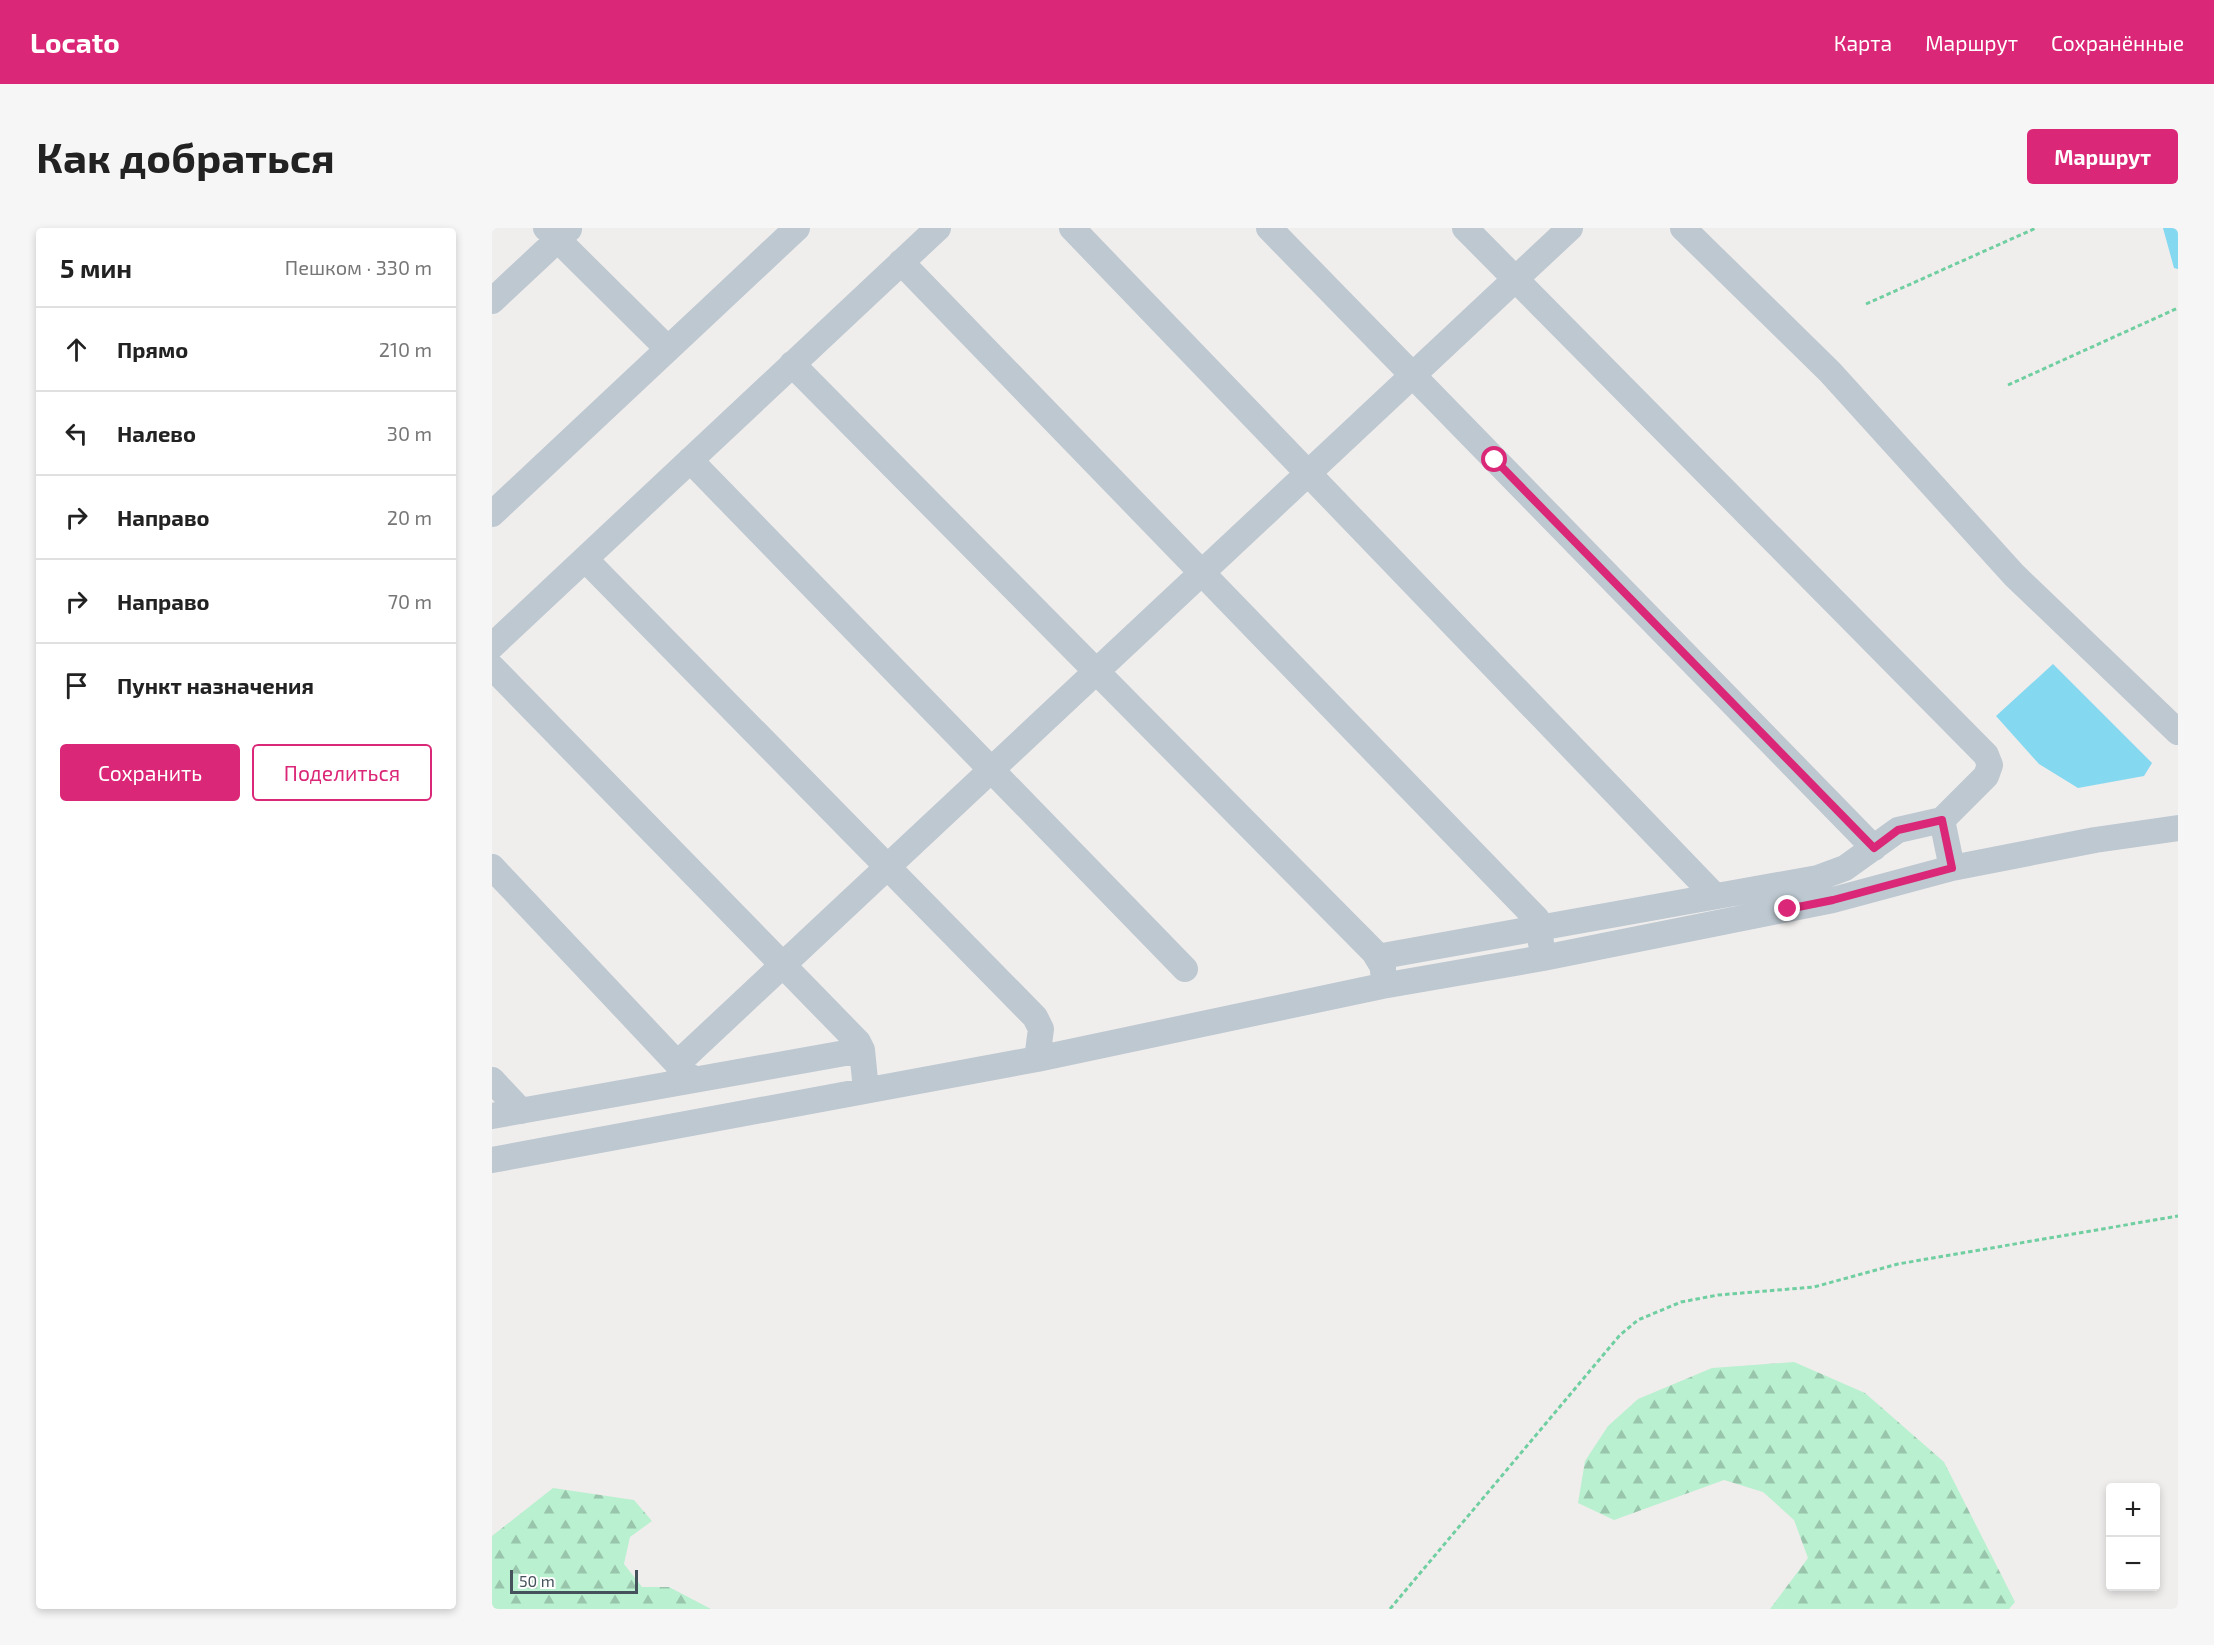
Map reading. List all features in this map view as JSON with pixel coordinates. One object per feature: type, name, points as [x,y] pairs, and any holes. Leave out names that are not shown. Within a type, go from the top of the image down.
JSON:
[{"type":"lane","points":[[492,514],[797,228]]},
{"type":"lane","points":[[492,646],[938,228]]},
{"type":"lane","points":[[1072,228],[1714,895]]},
{"type":"lane","points":[[1269,228],[1874,848]]},
{"type":"lane","points":[[1377,957],[1818,878],[1845,868],[1898,830],[1942,820],[1986,776],[1989,765],[1986,755],[1465,228]]},
{"type":"lane","points":[[685,1072],[783,965],[1569,228]]},
{"type":"lane","points":[[1683,228],[1830,372],[2014,575],[2178,732]]},
{"type":"lane","points":[[492,301],[558,232],[668,349]]},
{"type":"lane","points":[[902,262],[1537,919],[1544,958]]},
{"type":"lane","points":[[792,364],[1377,957],[1383,967],[1382,986]]},
{"type":"lane","points":[[690,460],[1185,969]]},
{"type":"lane","points":[[585,559],[1035,1017],[1041,1029],[1037,1059]]},
{"type":"lane","points":[[492,667],[858,1042],[862,1050],[866,1090]]},
{"type":"lane","points":[[1942,820],[1952,868]]},
{"type":"lane","points":[[492,1160],[1037,1059],[1382,986],[1544,958],[1833,900],[1952,868],[2095,840],[2178,828]]},
{"type":"lane","points":[[492,867],[685,1072]]},
{"type":"lane","points":[[492,1116],[685,1072],[862,1050]]},
{"type":"lane","points":[[492,1080],[522,1111]]},
{"type":"path","points":[[1866,304],[2036,228]]},
{"type":"path","points":[[2008,385],[2178,308]]},
{"type":"path","points":[[1390,1609],[1620,1335],[1638,1320],[1681,1302],[1718,1295],[1814,1287],[1898,1264],[2178,1216]]},
{"type":"green space","points":[[1794,1362],[1865,1393],[1944,1462],[2015,1602],[2009,1609],[1770,1609],[1808,1558],[1794,1520],[1763,1492],[1724,1480],[1614,1520],[1578,1503],[1585,1461],[1608,1426],[1638,1399],[1712,1368]]},
{"type":"green space","points":[[553,1488],[634,1500],[652,1521],[630,1537],[624,1564],[642,1587],[669,1587],[711,1609],[492,1609],[492,1536]]},
{"type":"water","points":[[2163,228],[2178,228],[2178,269],[2174,268]]},
{"type":"water","points":[[2053,664],[2152,763],[2144,776],[2078,788],[2039,764],[1996,716]]},
{"type":"route","points":[[1495,460],[1874,848],[1898,830],[1942,820],[1952,868],[1833,900],[1788,909]]}]
